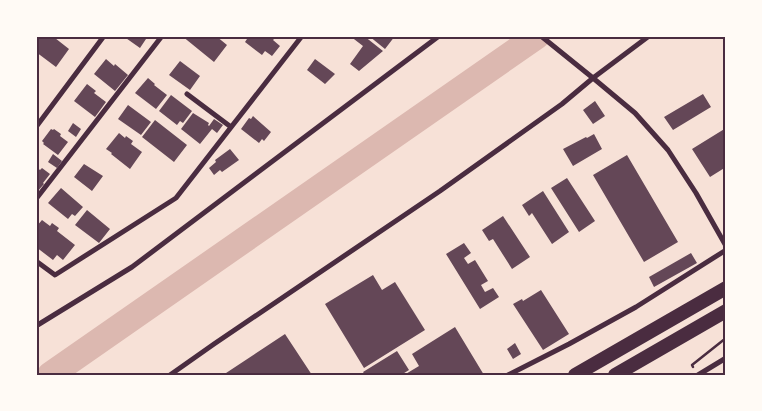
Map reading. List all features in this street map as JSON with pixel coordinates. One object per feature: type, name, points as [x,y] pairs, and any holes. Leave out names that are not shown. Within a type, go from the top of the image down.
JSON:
[{"type":"highway","points":[[575,375],[726,288]]},
{"type":"highway","points":[[615,375],[726,312]]},
{"type":"street","points":[[36,127],[104,36]]},
{"type":"street","points":[[36,199],[162,36]]},
{"type":"street","points":[[36,261],[55,275],[176,198],[302,36]]},
{"type":"street","points":[[36,326],[132,267],[439,36]]},
{"type":"street","points":[[508,375],[636,307],[726,248],[696,193],[668,150],[635,114],[594,78],[541,36]]},
{"type":"street","points":[[170,375],[440,191],[562,104],[648,36]]},
{"type":"street","points":[[187,94],[231,127]]},
{"type":"street","points":[[696,372],[726,358]]},
{"type":"path","points":[[696,372],[692,365],[726,338]]},
{"type":"building","points":[[36,36],[55,36],[69,49],[56,67],[36,52]]},
{"type":"building","points":[[123,36],[148,36],[140,48]]},
{"type":"building","points":[[182,36],[216,36],[227,45],[214,62]]},
{"type":"building","points":[[249,36],[273,36],[275,38],[273,40],[280,46],[272,56],[265,51],[262,55],[245,42]]},
{"type":"building","points":[[350,36],[364,36],[383,51],[359,71],[350,64],[363,46]]},
{"type":"building","points":[[369,36],[395,36],[385,49]]},
{"type":"building","points":[[106,59],[128,75],[115,91],[94,74]]},
{"type":"building","points":[[315,59],[335,74],[325,84],[307,70]]},
{"type":"building","points":[[180,61],[200,76],[190,90],[169,75]]},
{"type":"building","points":[[148,78],[167,95],[156,109],[135,93]]},
{"type":"building","points":[[87,84],[96,91],[94,93],[106,102],[95,117],[74,101]]},
{"type":"building","points":[[703,94],[711,107],[673,130],[664,117]]},
{"type":"building","points":[[171,95],[192,111],[183,123],[180,121],[177,125],[159,111]]},
{"type":"building","points":[[595,101],[605,116],[593,124],[583,110]]},
{"type":"building","points":[[128,105],[151,122],[141,135],[118,119]]},
{"type":"building","points":[[193,113],[209,123],[209,126],[214,119],[223,125],[217,133],[212,129],[200,144],[181,129]]},
{"type":"building","points":[[253,116],[271,132],[264,141],[262,139],[259,143],[241,129],[249,118],[251,119]]},
{"type":"building","points":[[155,120],[187,145],[174,162],[142,137]]},
{"type":"building","points":[[73,123],[81,129],[76,137],[68,131]]},
{"type":"building","points":[[726,128],[726,167],[710,177],[692,149]]},
{"type":"building","points":[[51,129],[61,134],[60,136],[68,142],[58,155],[43,144],[42,141]]},
{"type":"building","points":[[119,133],[133,141],[131,144],[142,152],[130,169],[106,149]]},
{"type":"building","points":[[594,134],[602,149],[573,166],[563,149]]},
{"type":"building","points":[[230,149],[239,160],[222,172],[220,170],[214,175],[209,168],[216,162],[215,160]]},
{"type":"building","points":[[53,154],[62,161],[57,168],[48,162]]},
{"type":"building","points":[[627,155],[678,242],[644,262],[593,175]]},
{"type":"building","points":[[84,164],[103,176],[92,191],[74,177]]},
{"type":"building","points":[[36,167],[40,170],[42,168],[50,174],[37,192],[36,191]]},
{"type":"building","points":[[567,178],[595,221],[579,232],[551,188]]},
{"type":"building","points":[[61,188],[83,207],[75,216],[72,214],[68,219],[48,203]]},
{"type":"building","points":[[543,191],[569,232],[552,244],[532,213],[529,216],[522,205]]},
{"type":"building","points":[[87,210],[110,229],[99,243],[75,225]]},
{"type":"building","points":[[503,216],[530,257],[512,269],[493,239],[489,241],[482,230]]},
{"type":"building","points":[[42,220],[50,226],[52,223],[59,228],[57,231],[75,245],[63,260],[57,255],[53,260],[36,247],[36,227]]},
{"type":"building","points":[[464,243],[471,253],[464,258],[468,264],[475,260],[488,281],[481,285],[485,292],[493,288],[499,297],[480,309],[446,254]]},
{"type":"building","points":[[691,253],[697,263],[654,287],[649,277]]},
{"type":"building","points":[[373,275],[382,290],[395,282],[425,330],[364,368],[325,304]]},
{"type":"building","points":[[541,290],[569,334],[543,350],[513,304],[522,299],[523,301]]},
{"type":"building","points":[[455,327],[484,375],[404,375],[419,366],[412,354]]},
{"type":"building","points":[[285,334],[312,375],[223,375]]},
{"type":"building","points":[[515,343],[521,354],[513,359],[507,349]]},
{"type":"building","points":[[397,351],[409,370],[401,375],[365,375],[363,372]]},
{"type":"waterway","points":[[50,375],[537,36]]}]
